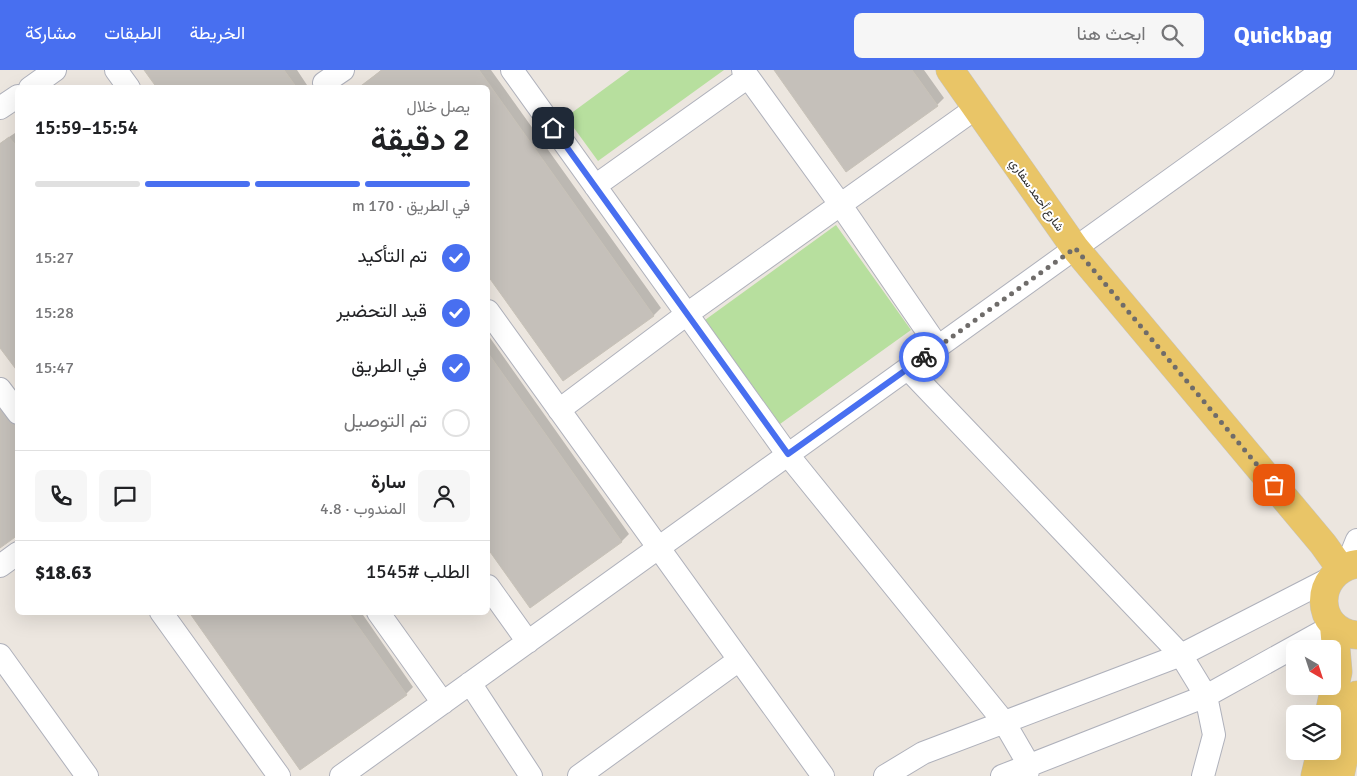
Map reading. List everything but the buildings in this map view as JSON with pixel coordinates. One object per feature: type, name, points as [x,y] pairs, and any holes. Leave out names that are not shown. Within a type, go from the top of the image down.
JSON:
[{"type":"main road","name":"شارع أحمد سفاري","points":[[950,70],[1075,248],[1344,569]]},
{"type":"main road","points":[[1331,705],[1346,630],[1328,617],[1324,607],[1324,597],[1326,587],[1344,569]]},
{"type":"main road","points":[[1340,776],[1357,696]]},
{"type":"main road","points":[[1315,776],[1319,760]]},
{"type":"street","points":[[34,85],[55,70]]},
{"type":"street","points":[[116,70],[127,85]]},
{"type":"street","points":[[322,80],[342,70]]},
{"type":"street","points":[[512,70],[788,454],[1004,722],[1028,771]]},
{"type":"street","points":[[341,776],[1323,70]]},
{"type":"street","points":[[595,186],[746,73],[840,204],[938,347]]},
{"type":"street","points":[[559,410],[687,314],[976,108]]},
{"type":"street","points":[[490,314],[823,776]]},
{"type":"street","points":[[908,368],[1181,655],[1206,696],[1214,734],[1203,776]]},
{"type":"street","points":[[0,389],[15,409]]},
{"type":"street","points":[[885,776],[923,753],[1181,655],[1344,569],[1357,540]]},
{"type":"street","points":[[0,566],[15,555]]},
{"type":"street","points":[[490,589],[528,642]]},
{"type":"street","points":[[163,615],[279,776]]},
{"type":"street","points":[[380,615],[443,703]]},
{"type":"street","points":[[1002,776],[1028,771],[1206,696],[1346,630]]},
{"type":"street","points":[[0,655],[87,776]]},
{"type":"street","points":[[579,776],[739,660]]},
{"type":"street","points":[[470,683],[531,776]]},
{"type":"green space","points":[[630,70],[724,70],[598,161],[566,117]]},
{"type":"green space","points":[[836,225],[911,330],[780,424],[705,320]]},
{"type":"way so far","points":[[924,357],[1075,248],[1274,485]]},
{"type":"route","points":[[553,128],[788,454],[924,357]]}]
